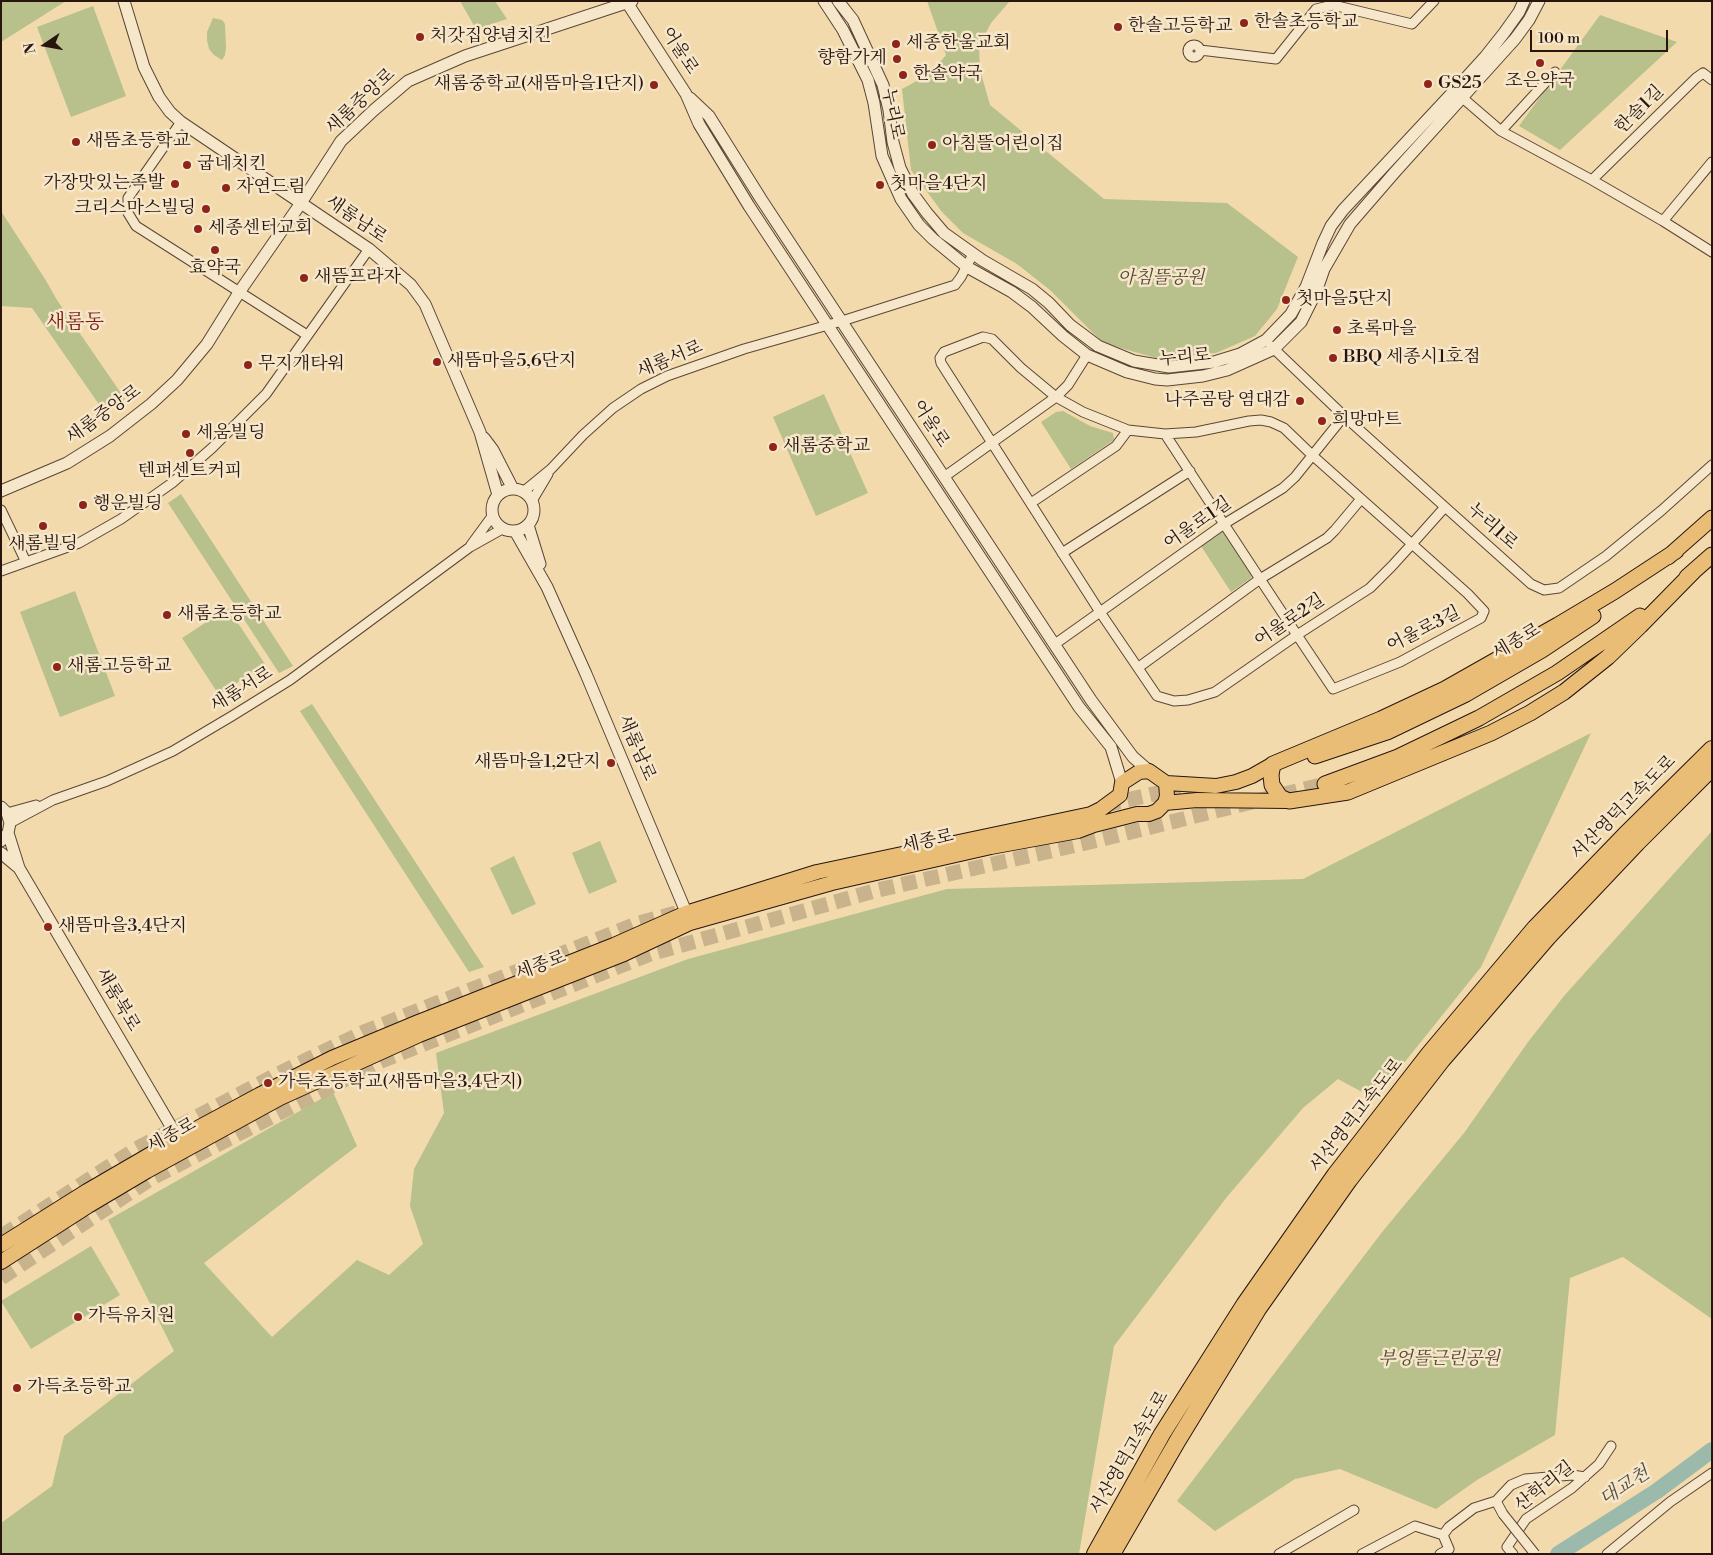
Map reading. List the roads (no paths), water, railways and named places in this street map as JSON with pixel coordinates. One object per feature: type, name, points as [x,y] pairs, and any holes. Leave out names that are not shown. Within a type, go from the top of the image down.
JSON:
[{"type":"highway","name":"세종로","points":[[1316,756],[1387,732],[1466,694],[1542,650],[1620,598],[1712,518]]},
{"type":"highway","points":[[1676,551],[1615,592],[1444,689],[1381,719],[1273,764],[1272,785],[1280,797],[1289,802],[1348,792],[1491,733],[1530,713],[1564,692],[1608,657],[1694,571]]},
{"type":"highway","points":[[1325,784],[1398,757],[1486,713],[1557,673],[1636,619],[1712,555]]},
{"type":"highway","name":"서산영덕고속도로","points":[[1095,1554],[1167,1426],[1244,1305],[1335,1175],[1430,1054],[1535,928],[1712,749]]},
{"type":"highway","name":"서산영덕고속도로","points":[[1112,1554],[1178,1440],[1258,1309],[1349,1180],[1442,1060],[1548,937],[1637,842],[1712,768]]},
{"type":"main road","points":[[1149,771],[1166,784],[1216,786],[1236,782],[1273,764]]},
{"type":"main road","name":"세종로","points":[[1,1262],[259,1095],[332,1058],[614,945],[818,872],[1076,819],[1102,809],[1139,772],[1149,771]]},
{"type":"main road","points":[[1165,803],[1167,796],[1166,784]]},
{"type":"main road","points":[[1121,789],[1125,806],[1137,814]]},
{"type":"main road","name":"세종로","points":[[688,918],[991,847],[1078,831],[1137,814],[1148,814],[1157,811],[1165,803],[1197,800],[1289,802]]},
{"type":"main road","name":"세종로","points":[[1,1245],[87,1191],[182,1145]]},
{"type":"street","name":"새롬남로","points":[[124,1],[144,67],[159,97],[170,112],[181,122],[369,249],[411,285],[425,304],[480,432],[498,495]]},
{"type":"street","name":"누리로","points":[[824,1],[843,30],[868,80],[874,103],[882,156],[901,199],[919,225],[933,239],[967,266],[1012,292],[1087,355],[1127,372],[1167,380],[1204,376],[1227,370],[1274,349],[1301,322],[1316,292],[1324,269],[1350,224],[1458,95],[1519,12],[1524,1]]},
{"type":"street","name":"누리로","points":[[838,1],[853,20],[883,85],[889,110],[893,142],[900,168],[912,194],[944,233],[973,254],[1032,289],[1049,303],[1070,325],[1098,346],[1134,360],[1169,367],[1214,362],[1240,354],[1266,340],[1291,314],[1306,287],[1323,242],[1331,226],[1343,210],[1516,39],[1539,1]]},
{"type":"street","points":[[1200,50],[1276,59],[1316,9],[1333,5],[1412,24],[1434,1]]},
{"type":"street","name":"어울로","points":[[629,2],[686,94],[699,124],[749,206],[1079,707],[1111,747],[1121,789]]},
{"type":"street","name":"새롬중앙로","points":[[1,491],[67,463],[110,436],[152,404],[177,380],[207,344],[240,291],[341,141],[408,81],[465,56],[629,2]]},
{"type":"street","points":[[1501,131],[1555,72]]},
{"type":"street","name":"한솔1길","points":[[1592,180],[1696,78],[1703,73],[1712,80]]},
{"type":"street","name":"어울로","points":[[686,94],[709,116],[1091,700],[1133,757],[1149,771]]},
{"type":"street","points":[[1458,95],[1501,131],[1592,180],[1712,252]]},
{"type":"street","points":[[181,122],[128,198],[128,213],[136,226],[307,335]]},
{"type":"street","points":[[1663,221],[1712,162]]},
{"type":"street","points":[[1,571],[79,543],[121,519],[172,482],[230,432],[266,394],[369,249]]},
{"type":"street","name":"새롬서로","points":[[551,469],[583,435],[613,408],[641,389],[668,376],[735,352],[842,321],[954,285],[973,254]]},
{"type":"street","name":"어울로3길","points":[[1100,612],[941,363],[940,358],[944,352],[983,337],[992,339],[1021,368],[1056,397],[1084,412],[1128,430],[1165,434],[1196,432],[1261,420],[1284,428],[1478,604],[1484,611],[1482,618],[1400,662],[1333,689],[1165,434]]},
{"type":"street","name":"누리1로","points":[[1266,340],[1344,416],[1531,584],[1544,590],[1559,588],[1613,550],[1662,510],[1712,465]]},
{"type":"street","points":[[944,477],[993,444],[1056,397],[1068,385],[1087,355]]},
{"type":"street","name":"어울로1길","points":[[1055,644],[1224,524],[1283,488],[1295,477],[1344,416]]},
{"type":"street","points":[[1031,503],[1116,446],[1128,430]]},
{"type":"street","name":"새롬남로","points":[[480,432],[518,490]]},
{"type":"street","points":[[470,548],[493,514],[494,501],[498,495],[503,492],[518,490],[551,469]]},
{"type":"street","points":[[470,548],[510,530],[522,529],[528,524],[534,514],[532,501],[551,469]]},
{"type":"street","points":[[1062,553],[1190,471]]},
{"type":"street","points":[[518,490],[532,501]]},
{"type":"street","points":[[1139,667],[1260,579],[1327,538],[1361,499]]},
{"type":"street","name":"어울로2길","points":[[1100,612],[1157,696],[1174,701],[1188,700],[1215,692],[1297,635],[1370,588],[1445,506]]},
{"type":"street","points":[[1,510],[26,562]]},
{"type":"street","points":[[493,514],[499,525],[510,530]]},
{"type":"street","name":"새롬남로","points":[[528,524],[547,587],[586,674],[688,918]]},
{"type":"street","name":"새롬남로","points":[[510,530],[547,587]]},
{"type":"street","name":"새롬서로","points":[[6,824],[53,800],[107,781],[173,751],[232,716],[298,674],[470,548]]},
{"type":"street","name":"새롬북로","points":[[6,824],[19,868],[182,1145]]},
{"type":"street","name":"새롬북로","points":[[1,853],[19,868]]},
{"type":"street","name":"산학리길","points":[[1513,1554],[1507,1547],[1526,1519],[1585,1477],[1599,1464],[1611,1446]]},
{"type":"street","points":[[1607,1554],[1670,1502],[1712,1473]]},
{"type":"street","points":[[1443,1535],[1449,1527],[1474,1508],[1496,1501],[1511,1485],[1524,1479],[1572,1475],[1585,1477]]},
{"type":"street","points":[[1496,1501],[1535,1554]]},
{"type":"street","points":[[1279,1554],[1354,1510]]},
{"type":"street","points":[[1362,1554],[1415,1526],[1443,1535],[1449,1549],[1440,1554]]},
{"type":"waterway","name":"대교천","points":[[1558,1554],[1657,1491],[1712,1450]]},
{"type":"tunnel","points":[[1,1278],[152,1178],[381,1061],[650,954],[878,890],[1090,842],[1325,784]]},
{"type":"tunnel","points":[[1105,805],[1180,788]]},
{"type":"tunnel","points":[[2,1236],[136,1149],[278,1074],[364,1032],[639,923],[676,913]]},
{"type":"place","name":"한솔초등학교","points":[[1244,23]]},
{"type":"place","name":"한솔고등학교","points":[[1118,27]]},
{"type":"place","name":"처갓집양념치킨","points":[[420,37]]},
{"type":"place","name":"세종한울교회","points":[[896,44]]},
{"type":"place","name":"향함가게","points":[[897,59]]},
{"type":"place","name":"조은약국","points":[[1540,63]]},
{"type":"place","name":"한솔약국","points":[[903,75]]},
{"type":"place","name":"GS25","points":[[1428,84]]},
{"type":"place","name":"새롬중학교(새뜸마을1단지)","points":[[654,85]]},
{"type":"place","name":"새뜸초등학교","points":[[76,142]]},
{"type":"place","name":"아침뜰어린이집","points":[[932,145]]},
{"type":"place","name":"굽네치킨","points":[[187,165]]},
{"type":"place","name":"가장맛있는족발","points":[[175,184]]},
{"type":"place","name":"첫마을4단지","points":[[880,185]]},
{"type":"place","name":"자연드림","points":[[226,188]]},
{"type":"place","name":"크리스마스빌딩","points":[[206,209]]},
{"type":"place","name":"세종센터교회","points":[[198,229]]},
{"type":"place","name":"효약국","points":[[215,250]]},
{"type":"place","name":"새뜸프라자","points":[[304,278]]},
{"type":"place","name":"첫마을5단지","points":[[1286,300]]},
{"type":"place","name":"초록마을","points":[[1337,330]]},
{"type":"place","name":"BBQ 세종시1호점","points":[[1333,358]]},
{"type":"place","name":"새뜸마을5,6단지","points":[[437,362]]},
{"type":"place","name":"무지개타워","points":[[248,365]]},
{"type":"place","name":"나주곰탕 염대감","points":[[1300,401]]},
{"type":"place","name":"희망마트","points":[[1322,421]]},
{"type":"place","name":"세움빌딩","points":[[186,434]]},
{"type":"place","name":"새롬중학교","points":[[773,447]]},
{"type":"place","name":"텐퍼센트커피","points":[[190,453]]},
{"type":"place","name":"행운빌딩","points":[[83,505]]},
{"type":"place","name":"새롬빌딩","points":[[43,526]]},
{"type":"place","name":"새롬초등학교","points":[[167,615]]},
{"type":"place","name":"새롬고등학교","points":[[57,667]]},
{"type":"place","name":"새뜸마을1,2단지","points":[[611,763]]},
{"type":"place","name":"새뜸마을3,4단지","points":[[48,927]]},
{"type":"place","name":"가득초등학교(새뜸마을3,4단지)","points":[[268,1083]]},
{"type":"place","name":"가득유치원","points":[[78,1317]]},
{"type":"place","name":"가득초등학교","points":[[17,1388]]},
{"type":"district","name":"새롬동","points":[[75,323]]},
{"type":"park label","name":"아침뜰공원","points":[[1161,279]]},
{"type":"park label","name":"부엉뜰근린공원","points":[[1439,1360]]}]
